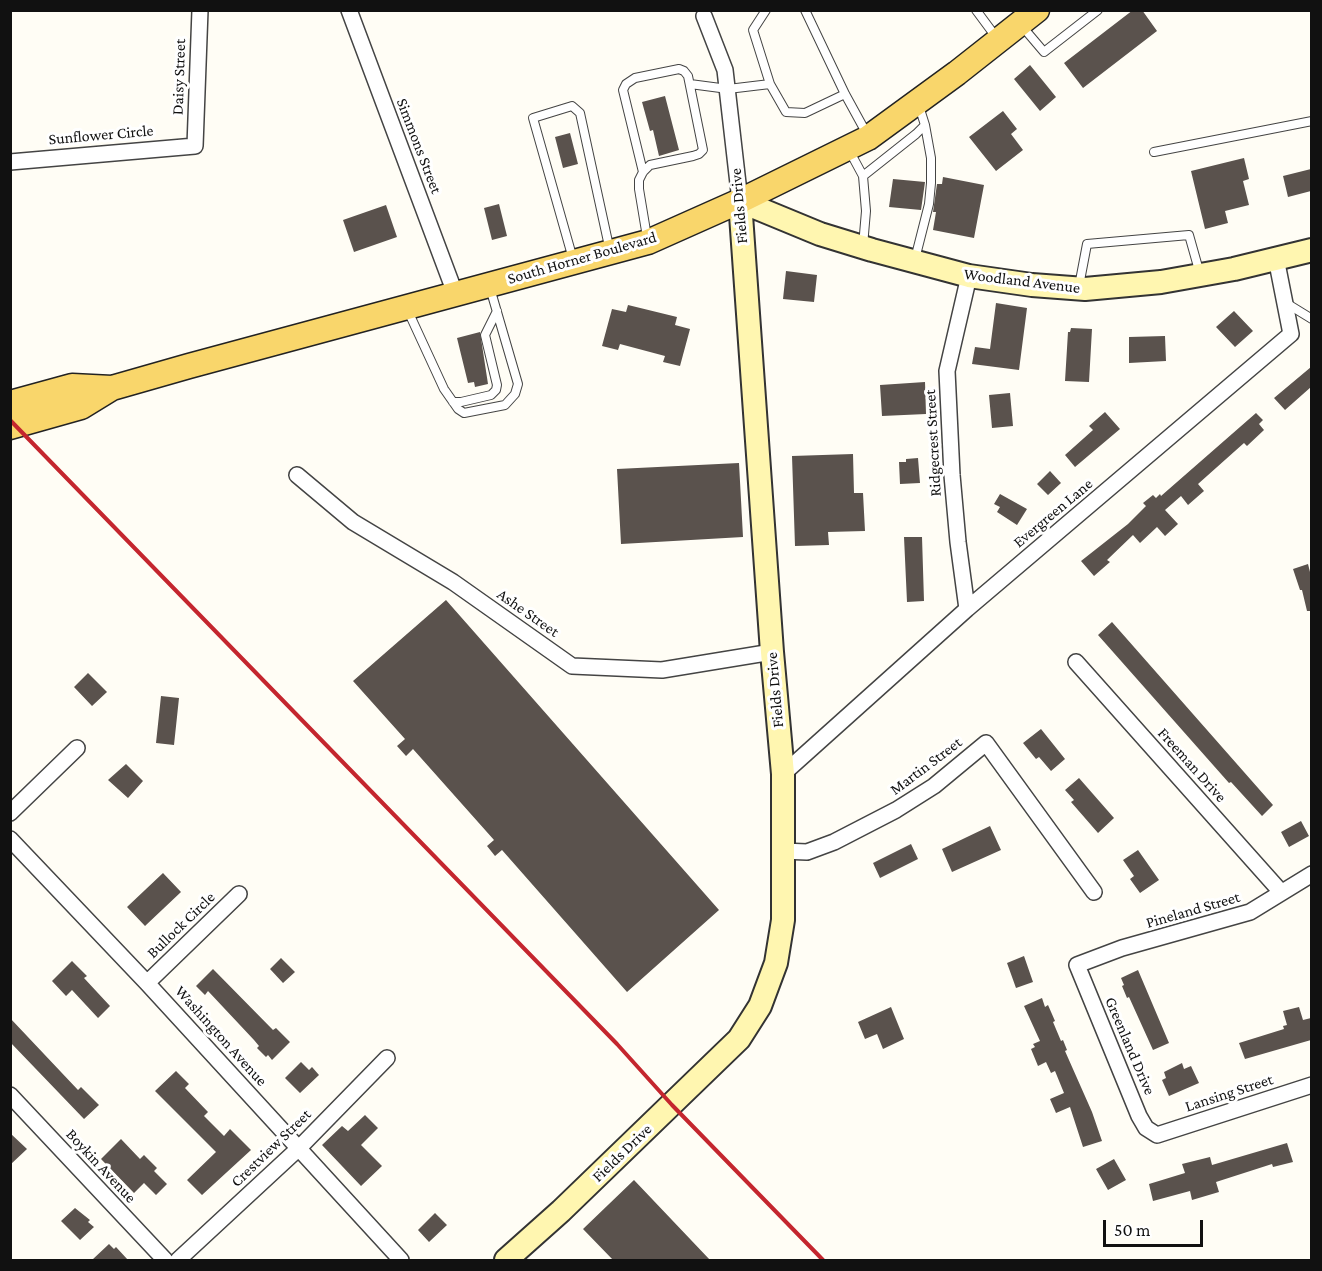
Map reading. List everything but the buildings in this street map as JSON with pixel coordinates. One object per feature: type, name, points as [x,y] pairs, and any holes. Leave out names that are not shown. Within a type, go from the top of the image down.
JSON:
[{"type":"main road","name":"South Horner Boulevard","points":[[10,427],[81,407],[112,388],[648,242],[740,201],[859,143],[918,102],[1028,17]]},
{"type":"main road","name":"South Horner Boulevard","points":[[10,402],[72,386],[112,388]]},
{"type":"street","name":"Daisy Street","points":[[195,146],[200,10]]},
{"type":"street","name":"Simmons Street","points":[[349,10],[455,293]]},
{"type":"street","name":"Fields Drive","points":[[506,1260],[570,1203],[739,1039],[760,1006],[776,963],[783,920],[783,774],[772,652],[740,201],[725,70],[704,16]]},
{"type":"street","name":"Sunflower Circle","points":[[10,162],[195,146]]},
{"type":"street","name":"Woodland Avenue","points":[[740,201],[820,234],[863,248],[969,276],[1078,289],[1125,286],[1200,275],[1311,250]]},
{"type":"street","name":"Evergreen Lane","points":[[783,774],[967,609],[1291,334],[1276,258]]},
{"type":"street","name":"Ridgecrest Street","points":[[967,609],[952,476],[947,371],[969,276]]},
{"type":"street","name":"Ashe Street","points":[[297,475],[353,522],[453,582],[572,666],[662,669],[772,652]]},
{"type":"street","name":"Freeman Drive","points":[[1076,662],[1281,892]]},
{"type":"street","name":"Martin Street","points":[[782,851],[807,852],[834,842],[896,810],[934,786],[986,743],[1095,892]]},
{"type":"street","points":[[10,813],[77,748]]},
{"type":"street","name":"Washington Avenue","points":[[10,839],[147,982],[401,1260]]},
{"type":"street","name":"Pineland Street","points":[[1077,965],[1122,948],[1250,912],[1311,874]]},
{"type":"street","name":"Bullock Circle","points":[[147,982],[239,894]]},
{"type":"street","name":"Greenland Drive","points":[[1077,965],[1139,1116],[1146,1128],[1157,1135]]},
{"type":"street","name":"Crestview Street","points":[[178,1260],[299,1148],[387,1058]]},
{"type":"street","name":"Lansing Street","points":[[1157,1135],[1311,1085]]},
{"type":"street","name":"Boykin Avenue","points":[[10,1095],[165,1260]]},
{"type":"lane","points":[[766,10],[753,30],[770,84],[786,112],[805,113],[845,94]]},
{"type":"lane","points":[[805,10],[845,94],[859,143],[866,212],[863,248]]},
{"type":"lane","points":[[976,10],[998,41]]},
{"type":"lane","points":[[1028,17],[1044,52],[1098,10]]},
{"type":"lane","points":[[643,172],[623,90],[626,84],[635,78],[679,69],[688,76],[703,150],[699,154],[650,165],[643,172],[639,180],[639,189],[648,242]]},
{"type":"lane","points":[[690,84],[728,89],[770,84]]},
{"type":"lane","points":[[914,261],[930,204],[931,183],[931,158],[918,102]]},
{"type":"lane","points":[[574,262],[533,118],[572,106],[580,113],[610,252]]},
{"type":"lane","points":[[1154,152],[1311,121]]},
{"type":"lane","points":[[862,176],[925,125]]},
{"type":"lane","points":[[1078,289],[1087,244],[1189,234],[1200,275]]},
{"type":"lane","points":[[406,307],[444,389],[458,409],[464,413],[505,405],[516,394],[518,384],[489,284]]},
{"type":"lane","points":[[1285,302],[1311,319]]},
{"type":"lane","points":[[453,402],[491,395],[496,390],[497,385],[485,335],[497,311]]},
{"type":"railway","points":[[10,420],[617,1044],[672,1105],[823,1260]]}]
